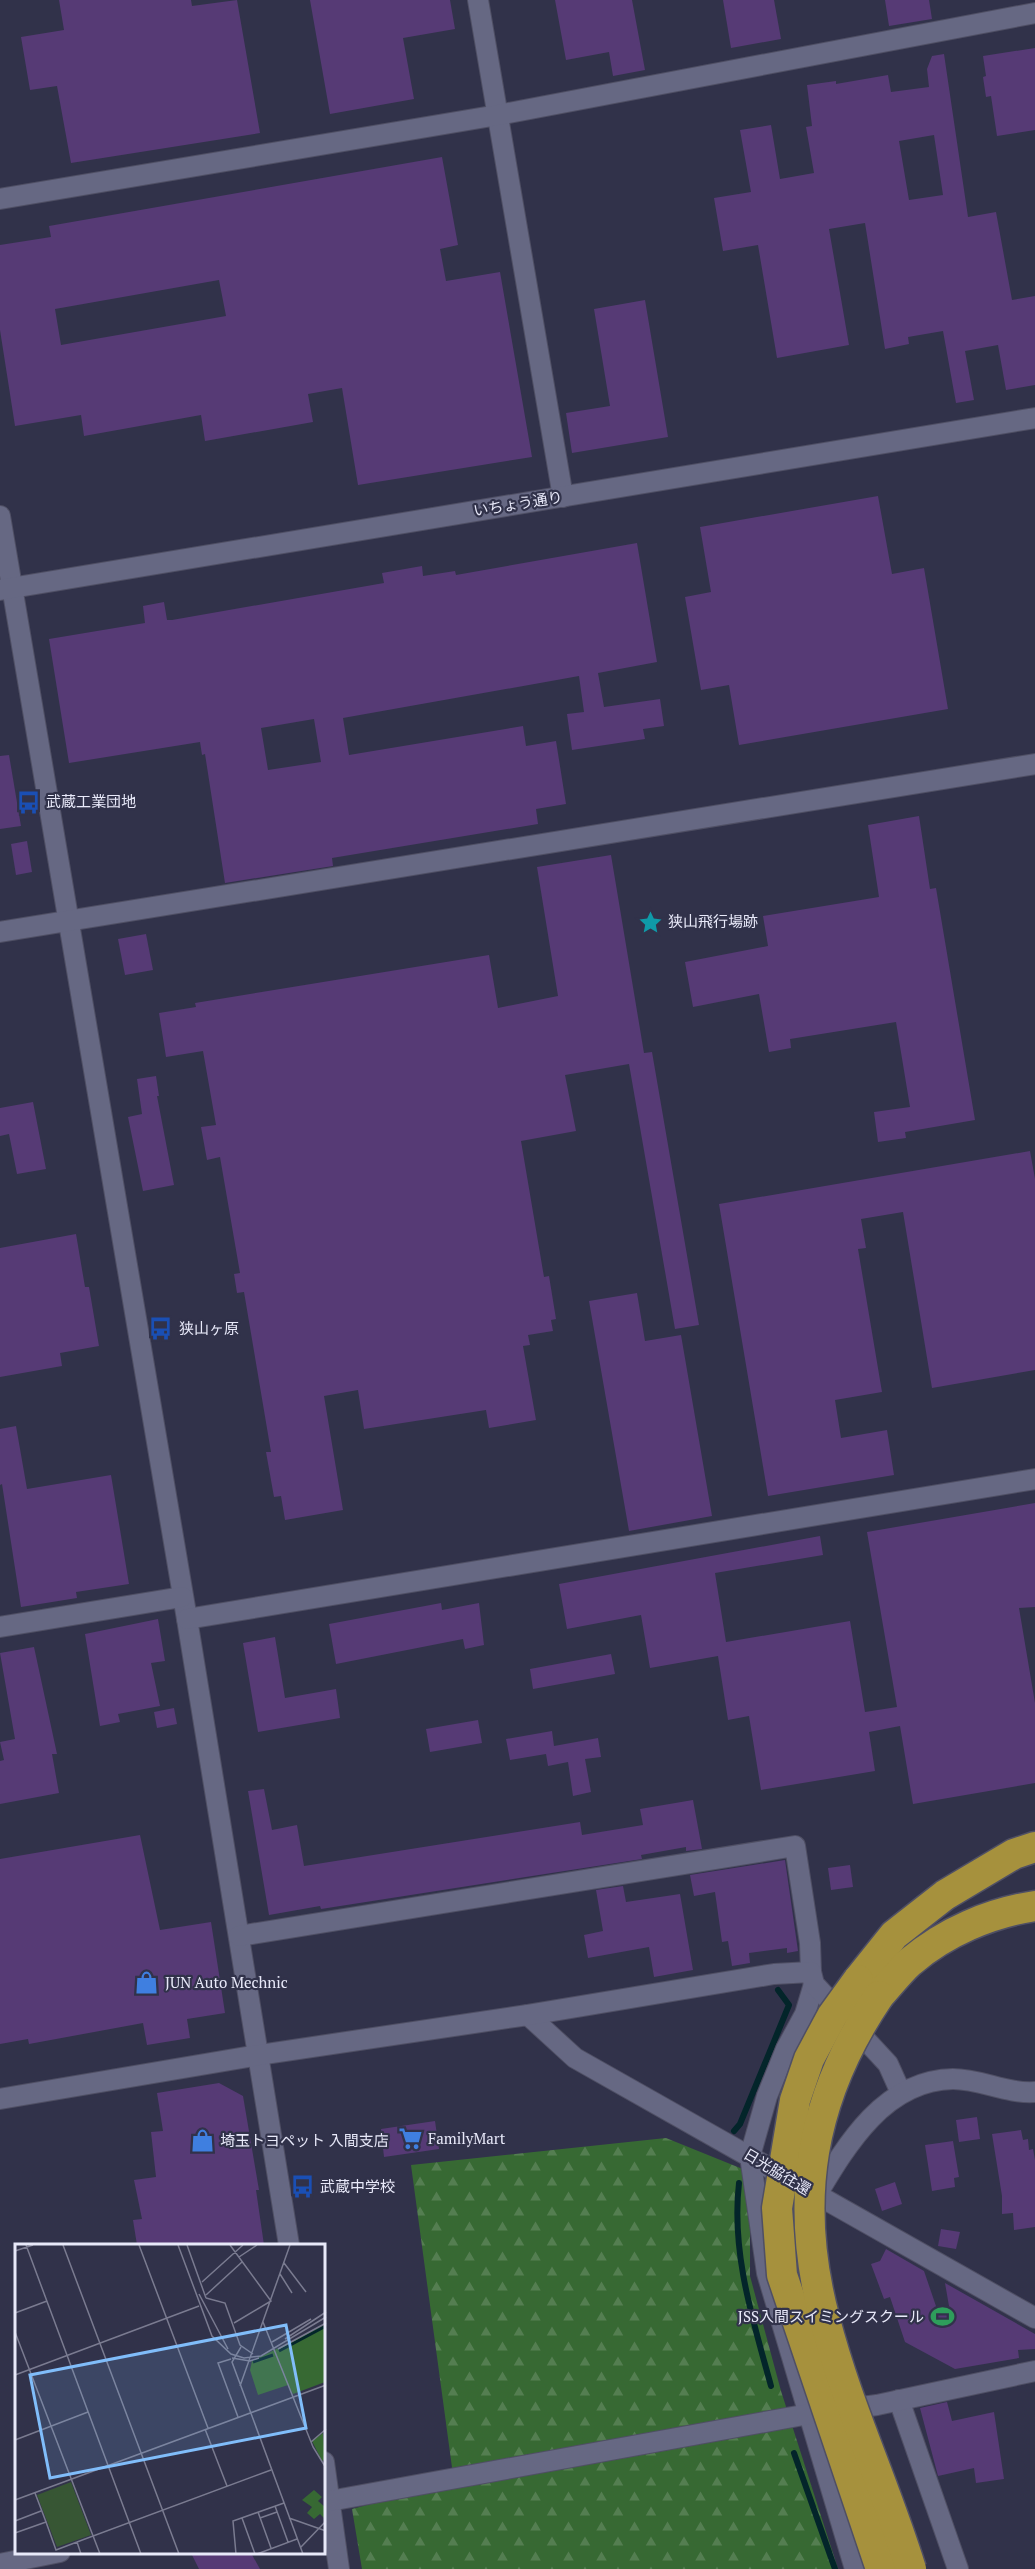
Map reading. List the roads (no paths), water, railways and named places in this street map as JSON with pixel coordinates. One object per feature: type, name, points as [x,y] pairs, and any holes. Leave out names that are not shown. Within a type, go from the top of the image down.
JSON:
[{"type":"highway","points":[[918,2569],[864,2436],[825,2320],[810,2241],[809,2182],[824,2110],[868,1988],[894,1935],[945,1895],[1014,1854],[1035,1846]]},
{"type":"highway","points":[[879,2569],[782,2275],[777,2208],[795,2100],[806,2069],[832,2016],[868,1988],[960,1928],[1018,1909],[1035,1906]]},
{"type":"highway","points":[[897,2522],[911,2569]]},
{"type":"street","points":[[478,0],[563,497]]},
{"type":"street","points":[[0,199],[498,115],[1035,13]]},
{"type":"street","name":"いちょう通り","points":[[6,589],[1035,418]]},
{"type":"street","points":[[0,516],[6,589],[68,921],[187,1619],[289,2244]]},
{"type":"street","points":[[0,932],[1035,764]]},
{"type":"street","points":[[187,1619],[1035,1479]]},
{"type":"street","points":[[0,1627],[182,1597]]},
{"type":"street","points":[[239,1936],[795,1846],[810,1942],[813,1978],[805,2014],[786,2049],[767,2096],[750,2156],[767,2273],[855,2569]]},
{"type":"street","points":[[0,2099],[259,2055],[528,2015],[774,1974],[813,1978],[888,2064],[901,2093]]},
{"type":"street","name":"日光脇往還","points":[[528,2015],[575,2058],[1035,2318]]},
{"type":"street","points":[[816,2196],[843,2150],[869,2119],[901,2093],[936,2081],[955,2079],[1020,2093],[1035,2091]]},
{"type":"street","points":[[339,2569],[327,2502],[809,2414],[877,2405],[1035,2371]]},
{"type":"street","points":[[899,2400],[958,2569]]},
{"type":"street","points":[[0,2564],[55,2554]]},
{"type":"waterway","points":[[734,2131],[740,2124],[789,2005],[778,1990]]},
{"type":"waterway","points":[[739,2183],[737,2209],[741,2261],[745,2286],[771,2386]]},
{"type":"waterway","points":[[794,2453],[835,2569]]},
{"type":"place","name":"武蔵工業団地","points":[[28,802]]},
{"type":"place","name":"狭山飛行場跡","points":[[650,922]]},
{"type":"place","name":"狭山ヶ原","points":[[161,1329]]},
{"type":"place","name":"JUN Auto Mechnic","points":[[147,1983]]},
{"type":"place","name":"FamilyMart","points":[[410,2139]]},
{"type":"place","name":"埼玉トヨペット 入間支店","points":[[202,2141]]},
{"type":"place","name":"武蔵中学校","points":[[302,2187]]},
{"type":"place","name":"JSS入間スイミングスクール","points":[[942,2317]]}]
